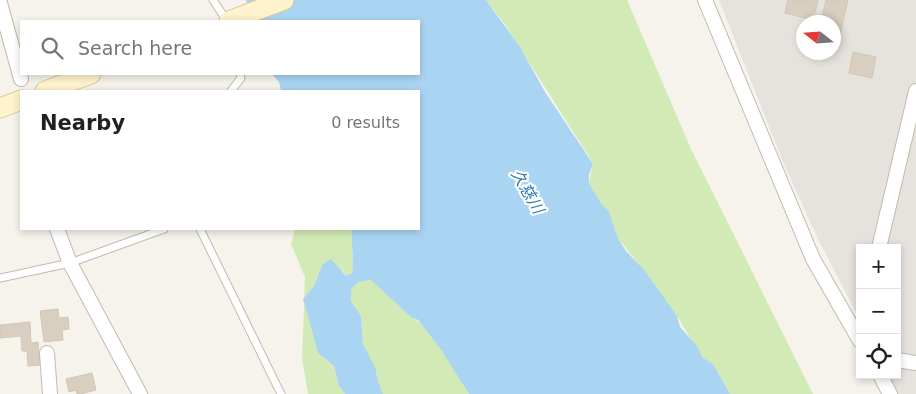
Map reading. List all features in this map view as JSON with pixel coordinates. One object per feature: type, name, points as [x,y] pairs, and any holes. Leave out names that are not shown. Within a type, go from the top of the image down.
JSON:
[{"type":"street","points":[[231,20],[284,0]]},
{"type":"street","points":[[705,0],[813,259],[858,334]]},
{"type":"street","points":[[0,3],[20,80]]},
{"type":"street","points":[[48,90],[88,75]]},
{"type":"street","points":[[880,244],[916,91]]},
{"type":"street","points":[[0,108],[20,100]]},
{"type":"street","points":[[57,230],[70,263],[140,394]]},
{"type":"street","points":[[47,353],[50,394]]},
{"type":"street","points":[[901,361],[916,363]]},
{"type":"street","points":[[882,379],[890,394]]},
{"type":"lane","points":[[213,0],[227,20]]},
{"type":"lane","points":[[232,90],[241,78],[240,75]]},
{"type":"lane","points":[[0,278],[70,263],[161,230]]},
{"type":"lane","points":[[200,230],[281,394]]},
{"type":"shaded area","points":[[719,0],[916,0],[916,394],[894,394],[888,379],[901,379],[901,244],[856,244],[856,312],[817,237],[783,162]]},
{"type":"green space","points":[[486,0],[627,0],[691,149],[813,394],[730,394],[713,364],[702,357],[677,316],[617,236],[589,183],[593,163],[504,23]]},
{"type":"green space","points":[[295,230],[352,230],[352,273],[346,276],[343,271],[322,265],[314,286],[304,298],[305,277],[291,244]]},
{"type":"green space","points":[[372,280],[427,330],[469,394],[383,394],[376,369],[363,344],[361,316],[351,301],[350,289],[357,282]]},
{"type":"green space","points":[[304,303],[318,353],[334,366],[339,386],[345,394],[308,394],[302,358]]},
{"type":"water","name":"久慈川","points":[[246,0],[486,0],[520,47],[545,92],[593,164],[589,175],[589,183],[600,202],[609,212],[617,236],[626,251],[644,270],[677,316],[680,327],[697,346],[702,357],[713,364],[730,394],[469,394],[440,348],[418,320],[412,318],[371,280],[358,282],[351,289],[351,301],[361,316],[363,344],[376,369],[383,394],[345,394],[339,386],[334,366],[318,353],[303,299],[314,286],[322,265],[331,259],[346,276],[352,273],[352,230],[420,230],[420,90],[281,90],[279,82],[273,75],[420,75],[420,20],[255,20]]},
{"type":"building","points":[[788,0],[818,0],[814,15],[796,16],[785,13]]},
{"type":"building","points":[[826,0],[848,0],[841,30],[841,15],[823,15]]},
{"type":"building","points":[[853,52],[876,57],[872,78],[849,73]]},
{"type":"building","points":[[58,309],[59,318],[68,317],[69,329],[62,330],[63,340],[44,342],[40,311]]},
{"type":"building","points":[[30,322],[31,343],[38,342],[40,365],[28,366],[27,351],[22,351],[21,336],[0,338],[0,325]]},
{"type":"building","points":[[92,373],[96,390],[81,394],[77,394],[76,390],[69,392],[66,379]]}]
